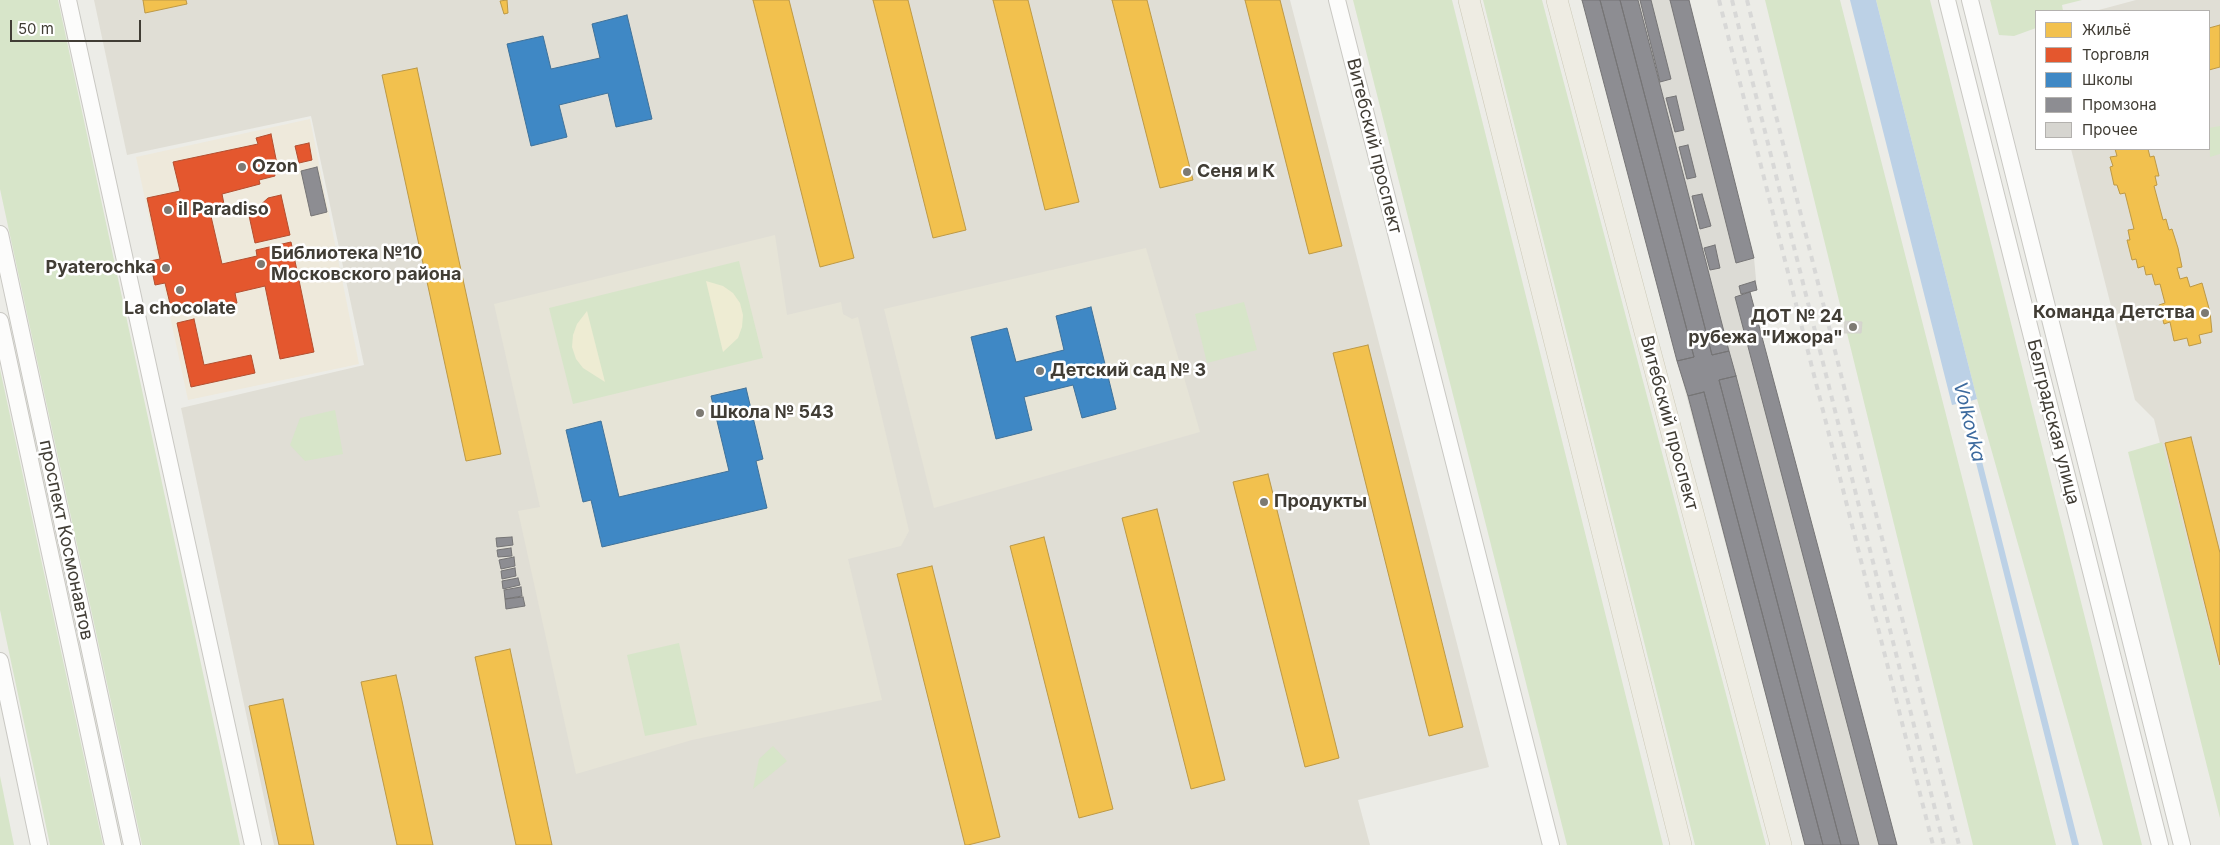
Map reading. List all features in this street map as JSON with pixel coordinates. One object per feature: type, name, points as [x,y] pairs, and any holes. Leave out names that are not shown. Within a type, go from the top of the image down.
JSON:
[{"type":"main road","points":[[1469,0],[1681,845]]},
{"type":"main road","name":"Витебский проспект","points":[[1557,0],[1781,845]]},
{"type":"street","points":[[68,0],[253,845]]},
{"type":"street","name":"Витебский проспект","points":[[1337,0],[1551,845]]},
{"type":"street","name":"Белградская улица","points":[[1947,0],[2160,845]]},
{"type":"street","name":"Белградская улица","points":[[1970,0],[2182,845]]},
{"type":"street","name":"проспект Космонавтов","points":[[0,234],[132,845]]},
{"type":"street","name":"проспект Космонавтов","points":[[0,321],[113,845]]},
{"type":"street","points":[[0,661],[2,682],[39,845]]},
{"type":"shaded area","points":[[94,0],[1290,0],[1489,767],[1358,800],[1370,845],[274,845],[181,408],[364,365],[311,116],[127,155]]},
{"type":"shaded area","points":[[1582,0],[1689,0],[1754,258],[1757,290],[1750,292],[1897,845],[1805,845]]},
{"type":"shaded area","points":[[2136,0],[2220,0],[2220,688],[2154,419],[2135,400],[2071,150],[2210,150],[2210,10],[2099,10]]},
{"type":"shaded area","points":[[310,119],[359,364],[188,400],[136,157]]},
{"type":"shaded area","name":"Школа № 543","points":[[775,235],[787,315],[841,302],[843,314],[852,319],[858,317],[909,531],[901,546],[848,559],[882,700],[692,740],[576,774],[518,511],[540,507],[494,304]]},
{"type":"shaded area","name":"Детский сад № 3","points":[[1146,248],[1200,432],[934,508],[884,309]]},
{"type":"green space","points":[[0,0],[58,0],[240,845],[142,845],[0,189]]},
{"type":"green space","points":[[1353,0],[1452,0],[1663,845],[1567,845]]},
{"type":"green space","points":[[1483,0],[1542,0],[1766,845],[1695,845]]},
{"type":"green space","points":[[1765,0],[1840,0],[2056,845],[1973,845]]},
{"type":"green space","points":[[1876,0],[1930,0],[2142,845],[2103,845],[1977,399]]},
{"type":"green space","points":[[1990,0],[2082,0],[2062,5],[2063,10],[2035,10],[2035,28],[2014,36],[1999,35]]},
{"type":"green space","points":[[2220,126],[2220,154],[2210,157],[2210,150],[2210,128]]},
{"type":"green space","points":[[739,261],[763,358],[573,404],[549,308]]},
{"type":"green space","points":[[1244,302],[1257,350],[1207,363],[1195,314]]},
{"type":"green space","points":[[0,369],[103,845],[50,845],[0,610]]},
{"type":"green space","points":[[335,410],[343,454],[305,461],[290,445],[300,418]]},
{"type":"green space","points":[[2162,442],[2220,671],[2220,818],[2128,452]]},
{"type":"green space","points":[[679,643],[697,725],[645,736],[627,655]]},
{"type":"green space","points":[[773,746],[787,761],[753,789],[759,759]]},
{"type":"green space","points":[[0,776],[14,845],[0,845]]},
{"type":"sand","points":[[706,281],[723,286],[733,293],[740,303],[743,315],[742,327],[738,338],[723,352]]},
{"type":"sand","points":[[587,311],[605,382],[583,368],[576,359],[572,347],[573,335],[577,324]]},
{"type":"water","name":"Volkovka","points":[[1850,0],[1876,0],[1977,399],[1967,402],[2079,845],[2072,845],[1961,403],[1952,405]]},
{"type":"building: Жильё","points":[[143,0],[186,0],[187,4],[145,13]]},
{"type":"building: Жильё","points":[[507,0],[508,13],[504,14],[500,1]]},
{"type":"building: Жильё","points":[[753,0],[789,0],[854,258],[820,267]]},
{"type":"building: Жильё","points":[[873,0],[908,0],[966,230],[933,238]]},
{"type":"building: Жильё","points":[[993,0],[1028,0],[1079,202],[1045,210]]},
{"type":"building: Жильё","points":[[1112,0],[1147,0],[1193,180],[1160,188]]},
{"type":"building: Жильё","points":[[1245,0],[1280,0],[1342,246],[1309,254]]},
{"type":"building: Жильё","points":[[2220,25],[2220,67],[2210,70],[2210,28]]},
{"type":"building: Жильё","points":[[417,68],[501,454],[466,461],[382,75]]},
{"type":"building: Жильё","points":[[2115,150],[2148,150],[2150,157],[2154,156],[2159,176],[2155,176],[2157,185],[2154,186],[2163,220],[2166,219],[2169,230],[2172,229],[2178,248],[2182,267],[2177,268],[2180,279],[2187,277],[2190,287],[2202,283],[2210,312],[2212,332],[2199,335],[2201,343],[2189,346],[2187,338],[2174,341],[2170,322],[2164,324],[2159,305],[2165,303],[2160,284],[2155,285],[2152,274],[2146,275],[2144,266],[2138,268],[2136,259],[2132,260],[2127,240],[2130,240],[2128,230],[2134,229],[2125,193],[2120,194],[2117,185],[2114,185],[2110,167],[2113,166],[2110,157],[2117,156]]},
{"type":"building: Жильё","points":[[1368,345],[1463,727],[1429,736],[1333,353]]},
{"type":"building: Жильё","points":[[2191,437],[2220,553],[2220,665],[2165,443]]},
{"type":"building: Жильё","points":[[1268,474],[1339,758],[1305,767],[1233,482]]},
{"type":"building: Жильё","points":[[1157,509],[1225,780],[1191,789],[1122,518]]},
{"type":"building: Жильё","points":[[1044,537],[1113,809],[1079,818],[1010,546]]},
{"type":"building: Жильё","points":[[932,566],[1000,837],[968,845],[965,845],[897,574]]},
{"type":"building: Жильё","points":[[510,649],[552,845],[516,845],[475,657]]},
{"type":"building: Жильё","points":[[396,675],[433,845],[397,845],[361,682]]},
{"type":"building: Жильё","points":[[283,699],[314,845],[279,845],[249,706]]},
{"type":"building: Торговля","points":[[271,134],[278,169],[274,170],[275,176],[259,180],[260,184],[222,194],[225,209],[210,212],[222,264],[257,256],[256,250],[291,242],[314,352],[280,359],[265,286],[235,293],[237,303],[190,313],[189,309],[172,312],[165,283],[155,285],[150,261],[160,259],[147,198],[180,191],[173,162],[258,144],[256,138]]},
{"type":"building: Торговля","points":[[309,143],[312,160],[299,163],[295,146]]},
{"type":"building: Торговля","points":[[281,195],[290,235],[255,243],[248,211],[256,209],[268,198]]},
{"type":"building: Торговля","points":[[194,319],[204,365],[251,355],[255,373],[191,387],[177,323]]},
{"type":"building: Школы","points":[[627,15],[652,119],[616,127],[608,93],[559,105],[567,137],[531,146],[507,44],[543,36],[551,69],[600,58],[592,24]]},
{"type":"building: Школы","points":[[1091,307],[1116,409],[1082,418],[1073,385],[1024,397],[1032,430],[996,439],[971,337],[1007,328],[1016,362],[1064,350],[1056,316]]},
{"type":"building: Школы","points":[[746,388],[763,459],[756,461],[767,508],[602,547],[591,500],[583,502],[566,430],[601,421],[619,497],[729,471],[711,396]]},
{"type":"building: Промзона","points":[[1582,0],[1600,0],[1694,357],[1677,361]]},
{"type":"building: Промзона","points":[[1600,0],[1620,0],[1712,355],[1729,351],[1736,376],[1719,380],[1841,845],[1823,845],[1704,392],[1688,396],[1677,361],[1694,357]]},
{"type":"building: Промзона","points":[[1620,0],[1638,0],[1729,351],[1712,355]]},
{"type":"building: Промзона","points":[[1640,0],[1651,0],[1671,79],[1660,82]]},
{"type":"building: Промзона","points":[[1670,0],[1689,0],[1754,258],[1736,263]]},
{"type":"building: Промзона","points":[[1676,96],[1684,130],[1675,132],[1666,98]]},
{"type":"building: Промзона","points":[[1688,145],[1696,177],[1687,179],[1679,147]]},
{"type":"building: Промзона","points":[[317,167],[327,212],[311,216],[301,171]]},
{"type":"building: Промзона","points":[[1702,194],[1711,226],[1700,229],[1692,196]]},
{"type":"building: Промзона","points":[[1715,245],[1720,268],[1710,270],[1704,248]]},
{"type":"building: Промзона","points":[[1755,281],[1757,290],[1741,294],[1739,286]]},
{"type":"building: Промзона","points":[[1750,292],[1897,845],[1879,845],[1735,297]]},
{"type":"building: Промзона","points":[[1736,376],[1859,845],[1841,845],[1719,380]]},
{"type":"building: Промзона","points":[[1704,392],[1823,845],[1805,845],[1688,396]]},
{"type":"building: Промзона","points":[[512,537],[513,545],[497,547],[496,538]]},
{"type":"building: Промзона","points":[[511,548],[512,556],[498,557],[497,550]]},
{"type":"building: Промзона","points":[[514,557],[515,566],[501,569],[499,560]]},
{"type":"building: Промзона","points":[[515,568],[516,576],[502,579],[501,571]]},
{"type":"building: Промзона","points":[[518,578],[520,585],[503,589],[502,581]]},
{"type":"building: Промзона","points":[[521,587],[522,596],[505,599],[504,590]]},
{"type":"building: Промзона","points":[[523,597],[525,606],[506,609],[505,599]]},
{"type":"building: Прочее","name":"ДОТ № 24 рубежа \"Ижора\"","points":[[1845,321],[1862,322],[1861,333],[1844,333]]},
{"type":"railway","points":[[1719,0],[1933,845]]},
{"type":"railway","points":[[1732,0],[1944,845]]},
{"type":"railway","points":[[1747,0],[1959,845]]},
{"type":"place","name":"Ozon","points":[[242,167]]},
{"type":"place","name":"Сеня и К","points":[[1187,172]]},
{"type":"place","name":"il Paradiso","points":[[168,210]]},
{"type":"place","name":"Библиотека №10 Московского района","points":[[261,264]]},
{"type":"place","name":"Pyaterochka","points":[[166,268]]},
{"type":"place","name":"La chocolate","points":[[180,290]]},
{"type":"place","name":"Команда Детства","points":[[2205,313]]},
{"type":"place","name":"ДОТ № 24 рубежа \"Ижора\"","points":[[1853,327]]},
{"type":"place","name":"Детский сад № 3","points":[[1040,371]]},
{"type":"place","name":"Школа № 543","points":[[700,413]]},
{"type":"place","name":"Продукты","points":[[1264,502]]}]
